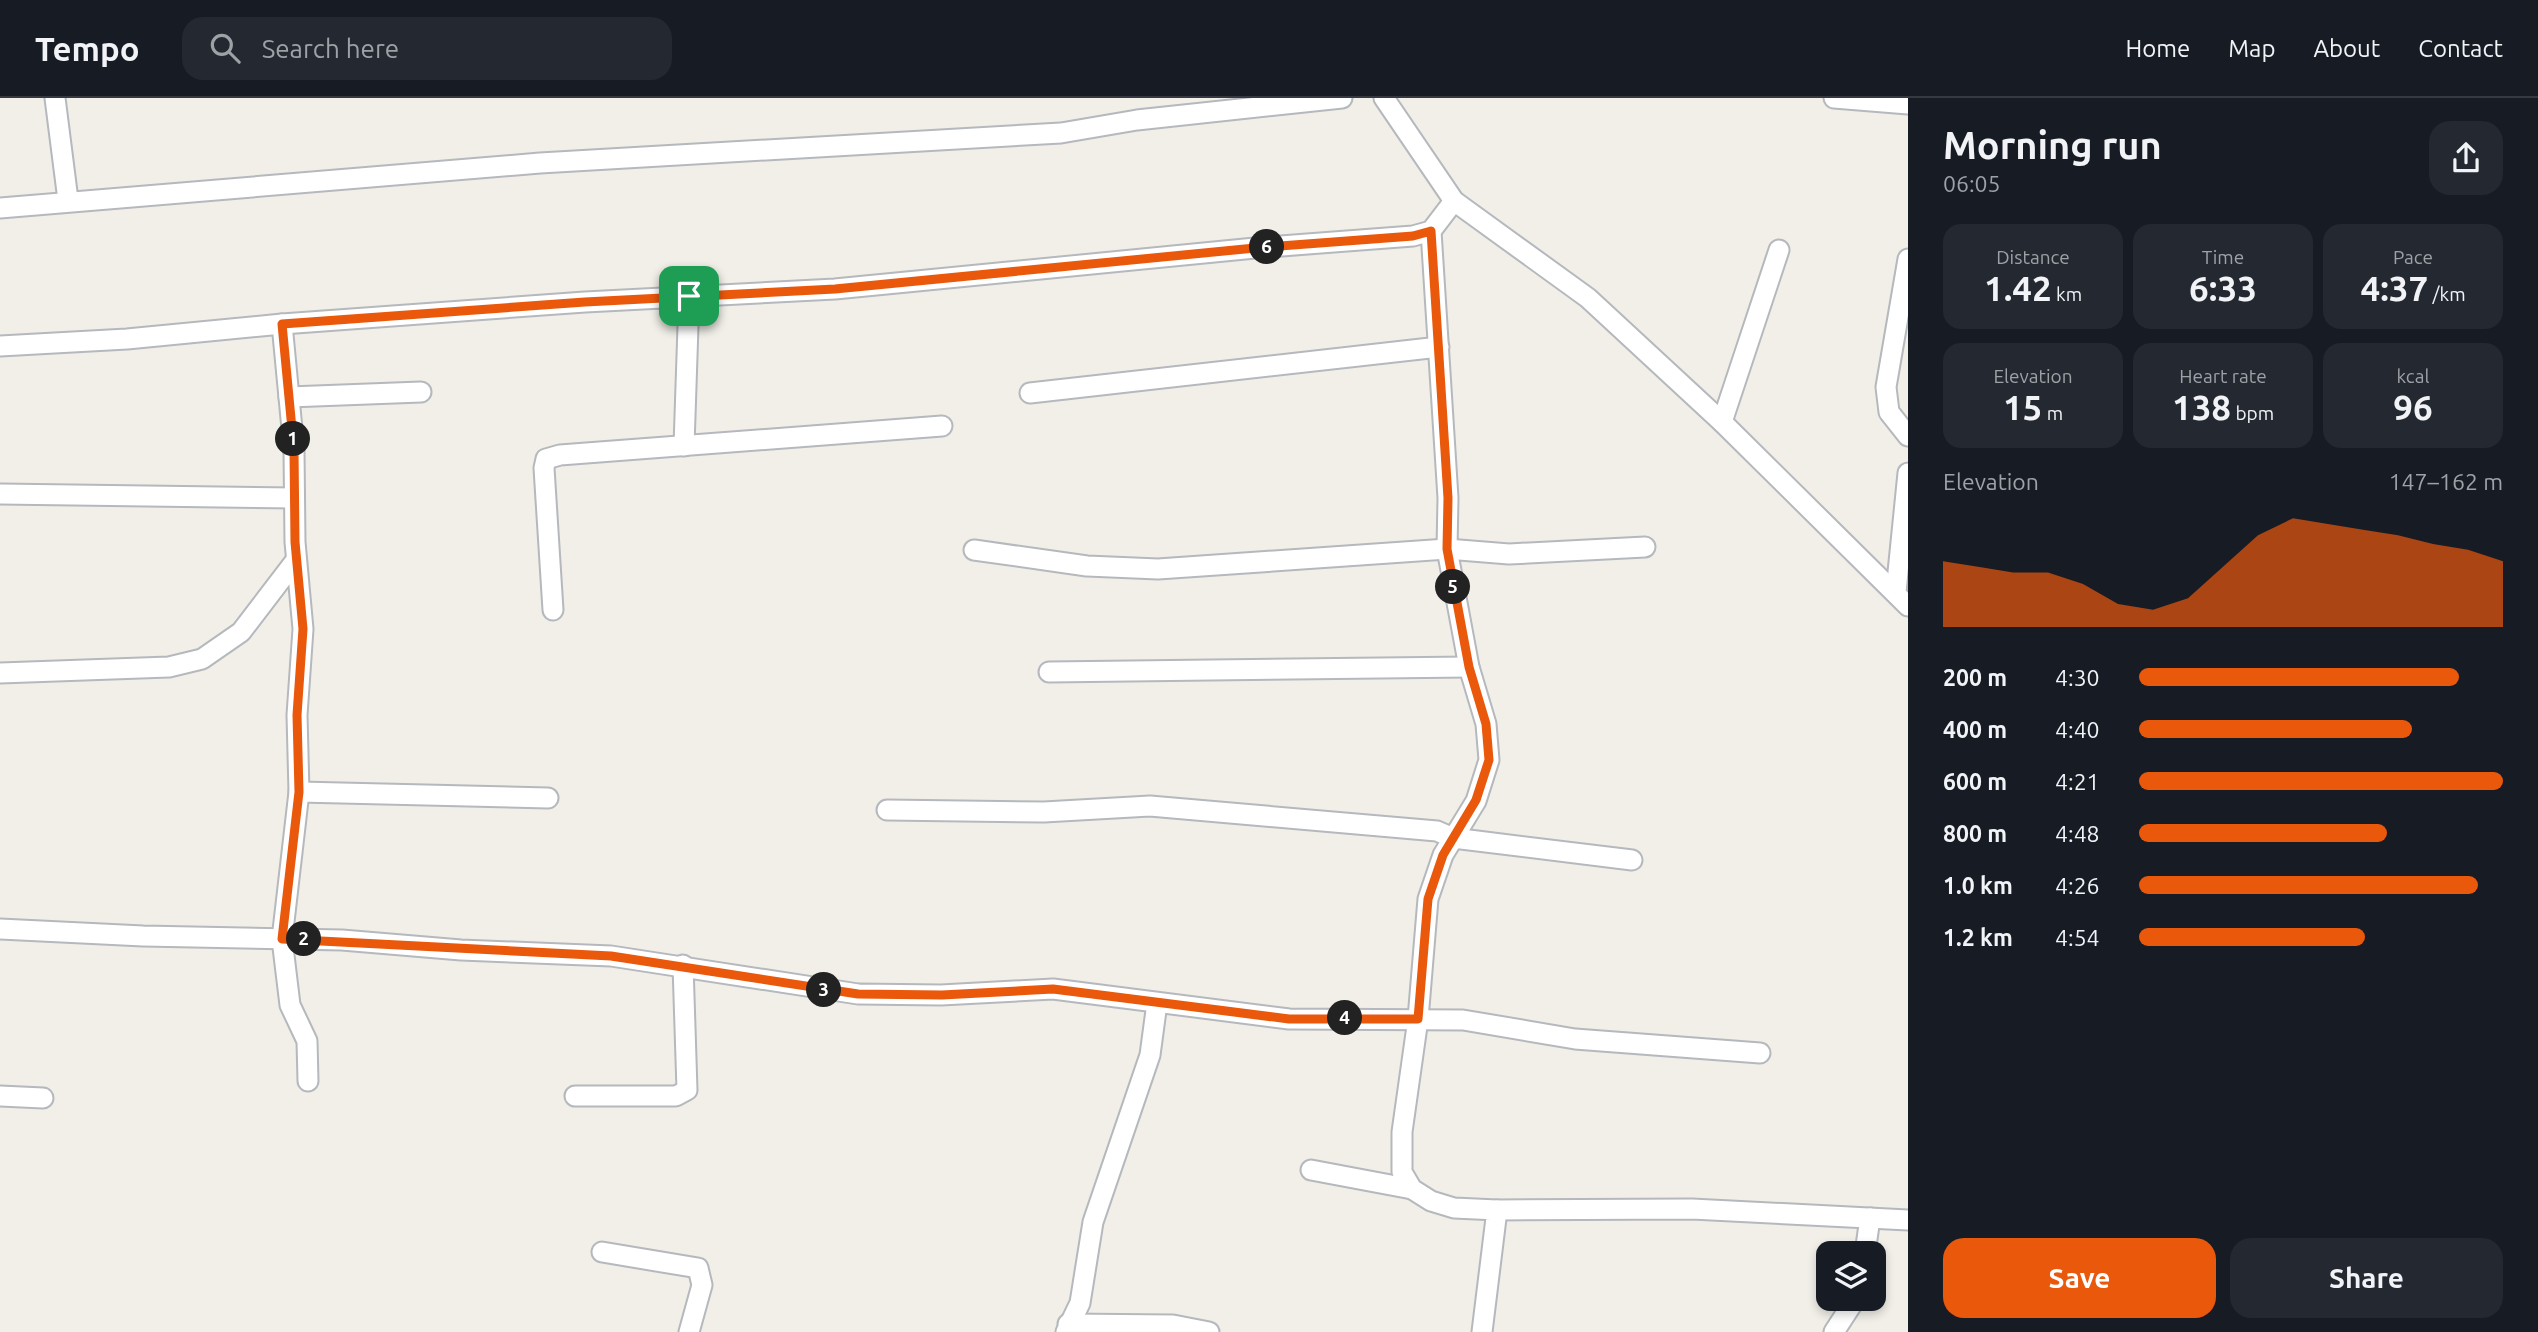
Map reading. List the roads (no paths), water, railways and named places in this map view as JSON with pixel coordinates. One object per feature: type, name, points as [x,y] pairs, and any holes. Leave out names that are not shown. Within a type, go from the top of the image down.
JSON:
[{"type":"street","points":[[55,98],[68,200]]},
{"type":"street","points":[[0,208],[68,200],[540,163],[1061,133],[1137,120],[1342,98]]},
{"type":"street","points":[[1384,98],[1454,201],[1588,298],[1722,422],[1902,599]]},
{"type":"street","points":[[1834,98],[1908,104]]},
{"type":"street","points":[[0,346],[127,339],[282,324],[689,296],[848,288],[1255,248],[1413,236],[1431,231],[1454,201]]},
{"type":"street","points":[[1412,1189],[1402,1171],[1402,1132],[1418,1019],[1428,899],[1443,855],[1476,800],[1489,760],[1486,724],[1469,667],[1447,549],[1448,498],[1431,231]]},
{"type":"street","points":[[1722,422],[1779,250]]},
{"type":"street","points":[[1908,259],[1886,400],[1889,412],[1908,436]]},
{"type":"street","points":[[684,446],[689,296]]},
{"type":"street","points":[[282,324],[294,450],[296,560],[303,629],[297,715],[299,792],[282,939],[290,1005],[307,1041],[308,1081]]},
{"type":"street","points":[[1030,393],[1439,347]]},
{"type":"street","points":[[289,397],[421,392]]},
{"type":"street","points":[[553,610],[544,468],[547,459],[942,426]]},
{"type":"street","points":[[1902,599],[1908,473]]},
{"type":"street","points":[[0,494],[294,498]]},
{"type":"street","points":[[974,550],[1087,566],[1158,569],[1447,549],[1509,554],[1645,547]]},
{"type":"street","points":[[0,673],[169,667],[202,659],[241,632],[296,560]]},
{"type":"street","points":[[1049,672],[1469,667]]},
{"type":"street","points":[[299,792],[548,798]]},
{"type":"street","points":[[887,810],[1044,811],[1150,806],[1437,831],[1453,838],[1632,860]]},
{"type":"street","points":[[0,929],[282,939],[611,956],[858,994],[942,995],[1053,989],[1289,1019],[1463,1020],[1575,1039],[1760,1054]]},
{"type":"street","points":[[575,1096],[676,1096],[687,1090],[683,965]]},
{"type":"street","points":[[1157,1003],[1150,1055],[1093,1223],[1080,1303],[1067,1328],[1173,1325],[1209,1332]]},
{"type":"street","points":[[0,1096],[43,1098]]},
{"type":"street","points":[[1311,1170],[1412,1189],[1431,1201],[1454,1208],[1692,1209],[1908,1220]]},
{"type":"street","points":[[1482,1332],[1497,1210]]},
{"type":"street","points":[[1867,1241],[1870,1217]]},
{"type":"street","points":[[602,1252],[698,1268],[702,1285],[689,1332]]},
{"type":"street","points":[[1834,1332],[1848,1311]]}]
